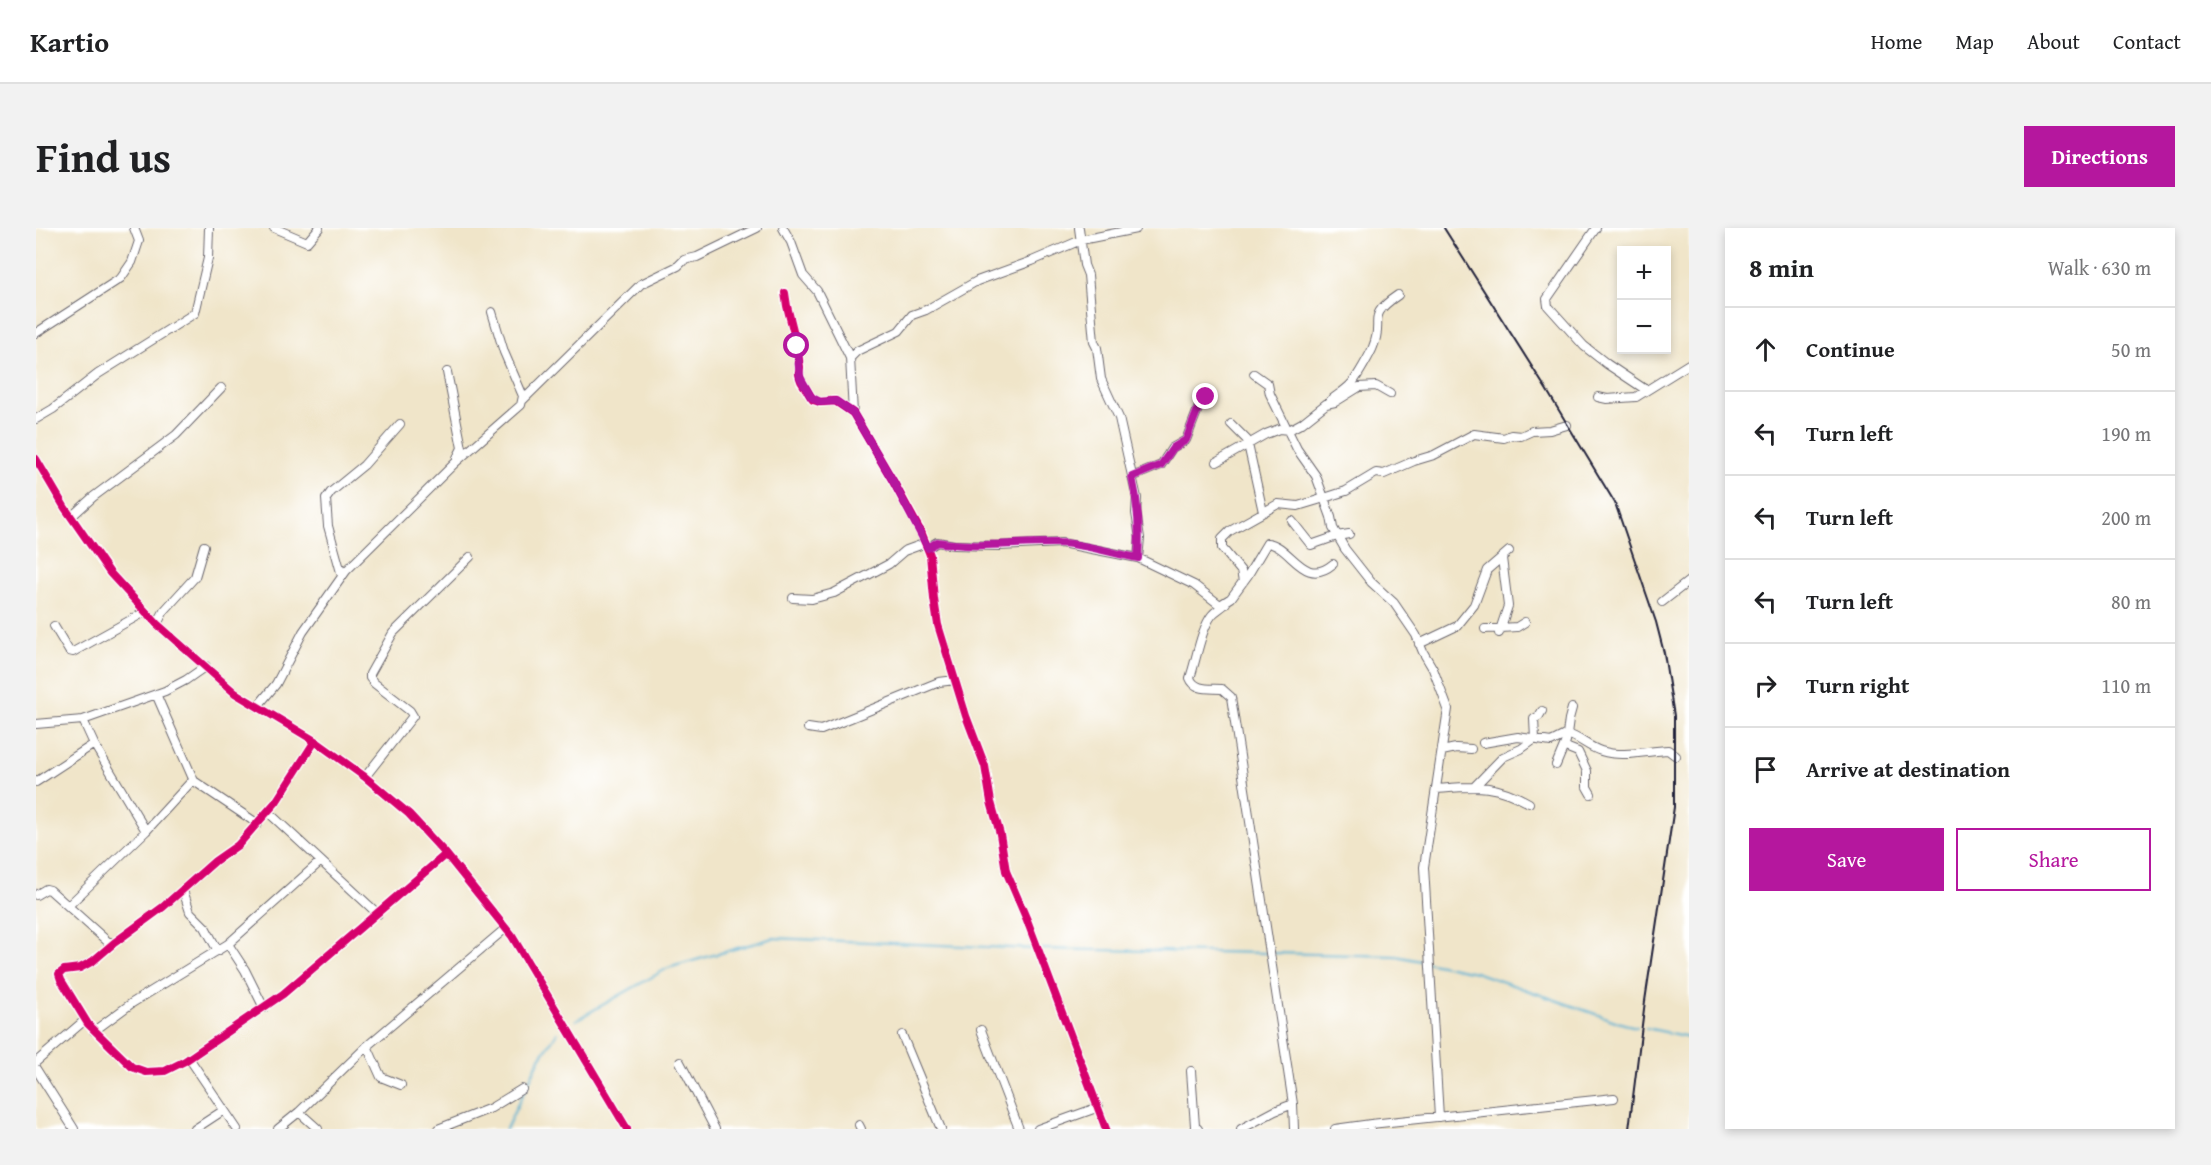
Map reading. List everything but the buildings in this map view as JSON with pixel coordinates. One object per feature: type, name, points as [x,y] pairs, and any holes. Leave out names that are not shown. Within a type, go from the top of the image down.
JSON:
[{"type":"street","points":[[36,333],[121,278],[132,262],[139,241],[134,228]]},
{"type":"street","points":[[36,419],[60,404],[98,374],[195,313],[208,258],[209,228]]},
{"type":"street","points":[[274,228],[306,242],[319,228]]},
{"type":"street","points":[[257,707],[276,684],[303,632],[342,576],[456,462],[521,405],[523,400],[641,284],[678,267],[684,261],[757,228]]},
{"type":"street","points":[[783,228],[791,242],[803,275],[817,291],[850,358],[853,413]]},
{"type":"street","points":[[1079,228],[1084,265],[1088,275],[1094,342],[1097,348],[1101,380],[1119,418],[1137,498],[1136,513],[1140,538],[1138,558]]},
{"type":"street","points":[[1596,228],[1547,299],[1548,306],[1584,346],[1646,390]]},
{"type":"street","points":[[850,358],[857,351],[899,331],[912,315],[926,310],[978,281],[1081,240],[1136,229]]},
{"type":"street","points":[[785,293],[797,346],[801,381],[813,400],[836,401],[853,413],[927,545],[937,617],[966,716],[985,766],[1006,871],[1040,953],[1106,1129]]},
{"type":"street","points":[[1217,462],[1279,429],[1289,430],[1302,423],[1353,383],[1373,347],[1376,337],[1376,317],[1384,304],[1398,295]]},
{"type":"street","points":[[492,312],[504,352],[523,400]]},
{"type":"street","points":[[1598,397],[1607,399],[1636,397],[1689,364]]},
{"type":"street","points":[[447,372],[462,448],[456,462]]},
{"type":"street","points":[[1254,374],[1268,384],[1270,394],[1298,449],[1316,476],[1337,536],[1364,574],[1394,603],[1416,635],[1434,669],[1449,709],[1424,867],[1439,1117]]},
{"type":"street","points":[[1326,404],[1335,402],[1359,387],[1367,385],[1376,386],[1390,394]]},
{"type":"street","points":[[72,518],[93,497],[176,435],[221,388]]},
{"type":"street","points":[[1132,477],[1161,465],[1173,448],[1186,440],[1198,409],[1206,397]]},
{"type":"street","points":[[342,576],[328,526],[326,499],[331,492],[364,465],[400,424]]},
{"type":"street","points":[[1231,424],[1247,440],[1263,512]]},
{"type":"street","points":[[1243,582],[1241,571],[1222,548],[1222,539],[1230,531],[1278,504],[1298,506],[1324,498],[1353,487],[1376,473],[1384,474],[1434,455],[1474,434],[1504,438],[1567,425]]},
{"type":"street","points":[[36,459],[72,518],[110,573],[157,624],[234,693],[315,741],[365,777],[409,814],[446,855],[474,887],[521,949],[627,1129]]},
{"type":"street","points":[[1292,521],[1311,545],[1349,534]]},
{"type":"street","points":[[793,598],[812,599],[834,593],[889,564],[904,551],[937,542],[954,545],[999,546],[1061,543],[1138,558],[1194,585],[1220,605],[1226,603]]},
{"type":"street","points":[[1294,1129],[1293,1104],[1231,697],[1222,689],[1198,687],[1192,683],[1190,678],[1212,614],[1222,608],[1243,582],[1267,543],[1280,548],[1305,569],[1320,571],[1333,564]]},
{"type":"street","points":[[157,624],[164,611],[195,577],[204,546]]},
{"type":"street","points":[[1419,644],[1457,626],[1474,605],[1487,570],[1509,551]]},
{"type":"street","points":[[365,777],[413,716],[410,711],[374,683],[370,674],[393,633],[470,556]]},
{"type":"street","points":[[1500,630],[1508,606],[1502,558]]},
{"type":"street","points":[[1662,602],[1689,581]]},
{"type":"street","points":[[54,626],[69,651],[73,652],[146,612]]},
{"type":"street","points":[[1485,629],[1500,630],[1518,627],[1525,622]]},
{"type":"street","points":[[36,724],[83,720],[156,694],[186,680],[206,666]]},
{"type":"street","points":[[808,728],[821,730],[939,682],[955,680]]},
{"type":"street","points":[[156,694],[194,781],[258,824]]},
{"type":"street","points":[[1557,765],[1565,745],[1572,708]]},
{"type":"street","points":[[1535,739],[1534,718],[1542,711]]},
{"type":"street","points":[[83,720],[94,744],[146,831]]},
{"type":"street","points":[[1483,743],[1518,736],[1551,742],[1567,734],[1587,746],[1612,754],[1641,754],[1668,750],[1676,756]]},
{"type":"street","points":[[1474,787],[1503,757],[1521,749],[1535,739]]},
{"type":"street","points":[[315,741],[293,778],[258,824],[238,844],[93,961],[80,968],[64,970],[59,974],[85,1020],[132,1067],[142,1072],[165,1071],[189,1058],[264,1008],[446,855]]},
{"type":"street","points":[[36,782],[94,744]]},
{"type":"street","points":[[1565,745],[1578,752],[1587,771],[1587,787],[1591,794]]},
{"type":"street","points":[[1442,752],[1456,748],[1471,749]]},
{"type":"street","points":[[68,906],[194,781]]},
{"type":"street","points":[[1436,789],[1494,787],[1529,803]]},
{"type":"street","points":[[267,812],[378,914]]},
{"type":"street","points":[[94,1031],[132,1003],[228,944],[321,861]]},
{"type":"street","points":[[36,895],[48,890],[107,941],[114,942]]},
{"type":"street","points":[[183,890],[190,912],[205,927],[218,951]]},
{"type":"street","points":[[278,1129],[299,1112],[367,1046],[506,928]]},
{"type":"street","points":[[228,944],[245,970],[264,1008]]},
{"type":"street","points":[[74,1129],[37,1062],[85,1020]]},
{"type":"street","points":[[981,1030],[1019,1129]]},
{"type":"street","points":[[902,1035],[941,1129]]},
{"type":"street","points":[[367,1046],[381,1077],[401,1085]]},
{"type":"street","points":[[189,1058],[237,1129]]},
{"type":"street","points":[[680,1062],[715,1129]]},
{"type":"street","points":[[1191,1071],[1195,1126],[1198,1129]]},
{"type":"street","points":[[438,1129],[491,1108],[522,1089]]},
{"type":"street","points":[[1335,1129],[1614,1098]]},
{"type":"street","points":[[1241,1129],[1293,1104]]},
{"type":"street","points":[[1038,1129],[1099,1107]]},
{"type":"street","points":[[195,1129],[224,1110]]},
{"type":"street","points":[[299,1112],[318,1129]]},
{"type":"waterway","points":[[576,1020],[668,968],[773,938],[1036,949]]},
{"type":"waterway","points":[[1041,949],[1267,953]]},
{"type":"waterway","points":[[1272,953],[1396,956],[1475,972],[1637,1027]]},
{"type":"waterway","points":[[1646,1028],[1689,1037]]},
{"type":"waterway","points":[[506,1129],[540,1058],[557,1033]]},
{"type":"railway","points":[[1444,228],[1615,503],[1656,622],[1664,653],[1674,716],[1674,807],[1645,1001],[1629,1129]]},
{"type":"cycle path","points":[[785,293],[797,346],[801,381],[813,400],[835,401],[853,413],[922,534],[930,555],[938,625],[966,716],[985,766],[1006,871],[1027,920],[1106,1129]]},
{"type":"cycle path","points":[[36,459],[65,508],[110,573],[157,624],[235,693],[315,741],[365,777],[409,814],[446,854],[512,936],[627,1129]]},
{"type":"cycle path","points":[[315,741],[276,802],[238,845],[215,861],[163,907],[93,961],[80,968],[64,970],[59,974],[88,1024],[132,1067],[146,1072],[165,1071],[185,1061],[283,994],[446,854]]},
{"type":"route","points":[[797,346],[799,374],[811,397],[820,402],[836,401],[853,413],[915,520],[928,548],[937,542],[954,545],[999,546],[1061,543],[1138,558],[1140,538],[1136,513],[1137,498],[1132,477],[1161,465],[1173,448],[1186,440],[1198,409],[1206,397]]}]
